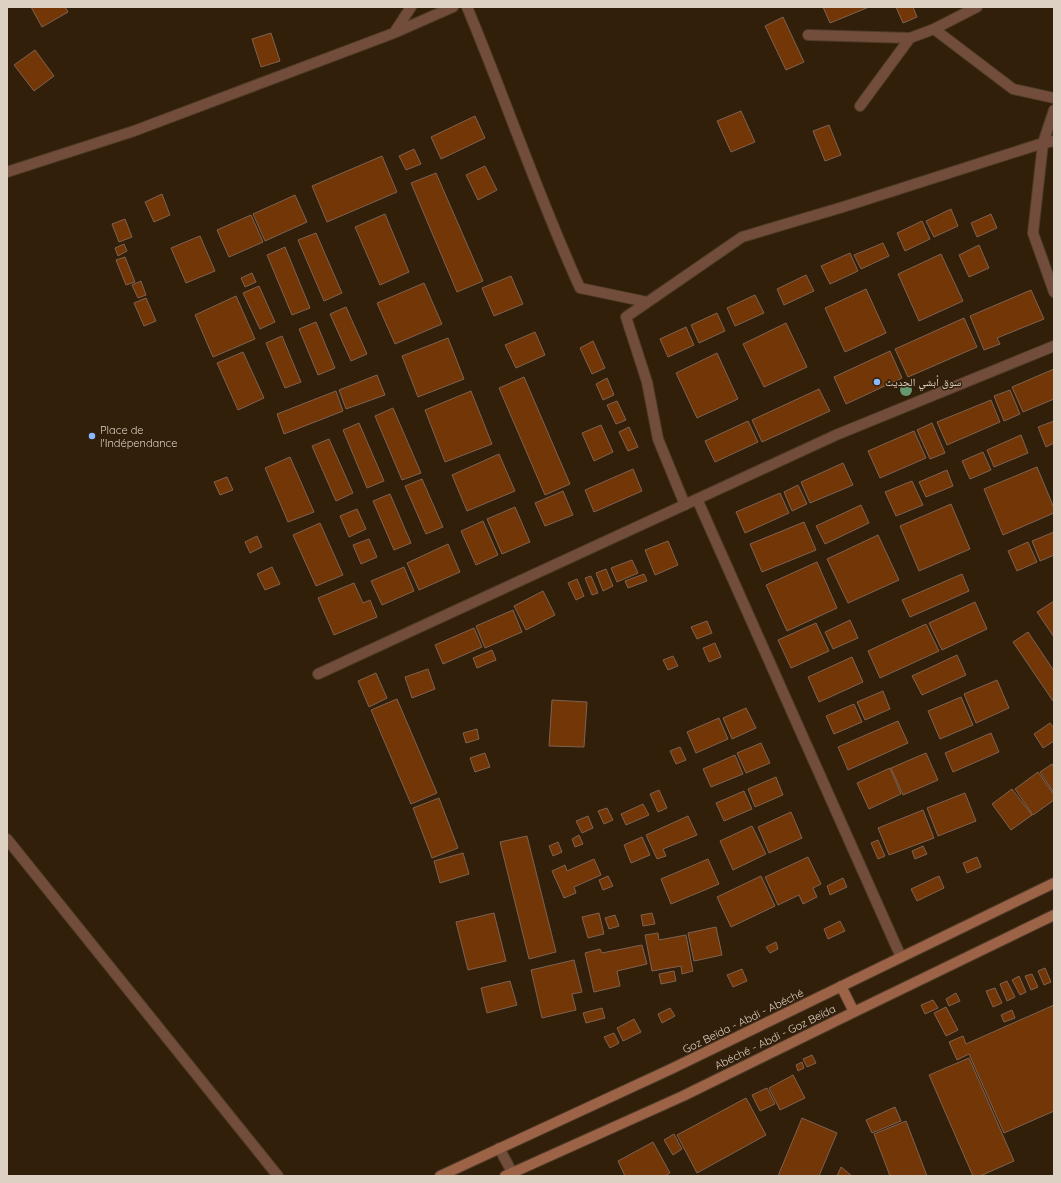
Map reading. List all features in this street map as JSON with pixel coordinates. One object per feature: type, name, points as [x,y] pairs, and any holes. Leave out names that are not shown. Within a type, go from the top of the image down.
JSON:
[{"type":"main road","name":"Goz Beïda - Abdi - Abéché","points":[[440,1176],[671,1068],[1054,883]]},
{"type":"main road","name":"Abéché - Abdi - Goz Beïda","points":[[510,1175],[683,1096],[1054,915]]},
{"type":"main road","points":[[841,986],[854,1012]]},
{"type":"street","points":[[394,33],[411,7]]},
{"type":"street","points":[[7,172],[134,131],[394,33],[453,7]]},
{"type":"street","points":[[467,7],[561,247],[580,288],[647,302]]},
{"type":"street","points":[[808,35],[910,38],[934,29],[977,7]]},
{"type":"street","points":[[934,29],[1013,89],[1054,98]]},
{"type":"street","points":[[860,106],[910,38]]},
{"type":"street","points":[[1054,110],[1043,144],[1033,233],[1054,292]]},
{"type":"street","points":[[684,505],[658,440],[647,382],[626,317],[742,236],[843,207],[1054,141]]},
{"type":"street","points":[[318,674],[836,435],[1054,346]]},
{"type":"street","points":[[697,499],[901,957]]},
{"type":"street","points":[[7,839],[278,1176]]},
{"type":"street","points":[[499,1148],[510,1175]]},
{"type":"building","points":[[31,7],[65,7],[68,12],[42,27]]},
{"type":"building","points":[[823,7],[869,7],[830,23]]},
{"type":"building","points":[[896,7],[913,7],[917,17],[903,23]]},
{"type":"building","points":[[783,17],[804,62],[786,70],[765,26]]},
{"type":"building","points":[[271,33],[280,61],[261,67],[252,39]]},
{"type":"building","points":[[35,50],[54,76],[34,91],[14,65]]},
{"type":"building","points":[[741,111],[755,142],[731,152],[717,121]]},
{"type":"building","points":[[475,116],[485,138],[441,159],[431,137]]},
{"type":"building","points":[[829,125],[841,155],[825,161],[813,131]]},
{"type":"building","points":[[414,149],[421,164],[406,170],[399,156]]},
{"type":"building","points":[[382,156],[397,192],[327,222],[312,186]]},
{"type":"building","points":[[485,166],[497,190],[478,200],[466,175]]},
{"type":"building","points":[[436,173],[483,281],[457,292],[411,183]]},
{"type":"building","points":[[162,194],[170,215],[154,222],[145,202]]},
{"type":"building","points":[[295,195],[307,222],[265,241],[253,214]]},
{"type":"building","points":[[951,209],[958,226],[934,237],[926,221]]},
{"type":"building","points":[[385,214],[409,272],[380,285],[355,227]]},
{"type":"building","points":[[991,214],[997,228],[977,237],[971,223]]},
{"type":"building","points":[[251,215],[263,242],[229,257],[217,230]]},
{"type":"building","points":[[125,219],[132,237],[119,242],[112,224]]},
{"type":"building","points":[[922,221],[930,239],[905,251],[897,233]]},
{"type":"building","points":[[316,233],[342,293],[324,301],[298,240]]},
{"type":"building","points":[[200,236],[215,271],[186,283],[171,248]]},
{"type":"building","points":[[883,243],[889,256],[861,269],[854,255]]},
{"type":"building","points":[[124,244],[127,251],[118,256],[115,248]]},
{"type":"building","points":[[979,245],[989,268],[969,277],[959,255]]},
{"type":"building","points":[[285,247],[310,308],[292,315],[267,255]]},
{"type":"building","points":[[850,253],[858,271],[830,284],[821,266]]},
{"type":"building","points":[[941,254],[963,301],[919,321],[898,274]]},
{"type":"building","points":[[125,257],[135,282],[126,285],[116,260]]},
{"type":"building","points":[[252,273],[256,282],[245,287],[241,278]]},
{"type":"building","points":[[806,275],[814,291],[784,305],[777,289]]},
{"type":"building","points":[[511,276],[523,304],[494,316],[482,288]]},
{"type":"building","points":[[141,281],[146,295],[138,298],[132,285]]},
{"type":"building","points":[[424,283],[442,324],[395,344],[377,303]]},
{"type":"building","points":[[259,286],[275,322],[260,329],[243,293]]},
{"type":"building","points":[[866,289],[886,333],[845,352],[825,308]]},
{"type":"building","points":[[1031,290],[1044,319],[997,338],[1000,344],[984,350],[970,316]]},
{"type":"building","points":[[755,295],[764,313],[735,326],[727,308]]},
{"type":"building","points":[[236,296],[255,339],[213,357],[195,315]]},
{"type":"building","points":[[146,298],[156,321],[144,326],[134,303]]},
{"type":"building","points":[[346,307],[367,354],[351,361],[330,314]]},
{"type":"building","points":[[717,313],[725,331],[699,343],[691,325]]},
{"type":"building","points":[[964,318],[977,347],[908,377],[895,349]]},
{"type":"building","points":[[316,322],[335,368],[318,375],[299,329]]},
{"type":"building","points":[[786,323],[807,367],[764,387],[743,344]]},
{"type":"building","points":[[686,327],[694,345],[668,357],[660,339]]},
{"type":"building","points":[[535,332],[545,355],[516,368],[505,345]]},
{"type":"building","points":[[282,336],[301,382],[285,388],[266,343]]},
{"type":"building","points":[[448,338],[464,379],[418,397],[402,356]]},
{"type":"building","points":[[593,341],[605,368],[592,374],[580,348]]},
{"type":"building","points":[[890,351],[902,378],[846,404],[834,377]]},
{"type":"building","points":[[243,352],[264,398],[238,410],[217,363]]},
{"type":"building","points":[[717,353],[738,399],[697,418],[676,373]]},
{"type":"building","points":[[1054,369],[1054,399],[1023,412],[1012,387]]},
{"type":"building","points":[[377,375],[385,395],[346,409],[339,390]]},
{"type":"building","points":[[524,377],[570,484],[545,495],[499,388]]},
{"type":"building","points":[[607,378],[614,395],[603,400],[596,384]]},
{"type":"building","points":[[819,389],[830,411],[762,442],[752,420]]},
{"type":"building","points":[[1010,390],[1020,414],[1004,421],[994,396]]},
{"type":"building","points":[[336,391],[343,411],[284,434],[277,414]]},
{"type":"building","points":[[471,391],[492,444],[445,462],[425,410]]},
{"type":"building","points":[[991,400],[1000,422],[947,445],[937,422]]},
{"type":"building","points":[[617,401],[626,420],[616,424],[607,405]]},
{"type":"building","points":[[393,408],[421,473],[402,480],[375,416]]},
{"type":"building","points":[[748,421],[758,442],[715,462],[705,441]]},
{"type":"building","points":[[1054,421],[1054,443],[1046,447],[1038,427]]},
{"type":"building","points":[[359,423],[384,481],[367,488],[343,430]]},
{"type":"building","points":[[932,423],[945,453],[930,459],[917,430]]},
{"type":"building","points":[[601,425],[613,452],[594,461],[582,433]]},
{"type":"building","points":[[629,427],[638,447],[628,451],[619,432]]},
{"type":"building","points":[[914,431],[926,458],[880,478],[868,451]]},
{"type":"building","points":[[1021,435],[1028,453],[994,467],[987,450]]},
{"type":"building","points":[[329,439],[353,493],[336,501],[312,446]]},
{"type":"building","points":[[983,452],[991,470],[970,479],[962,461]]},
{"type":"building","points":[[499,454],[515,491],[467,511],[452,475]]},
{"type":"building","points":[[290,457],[314,512],[288,522],[265,468]]},
{"type":"building","points":[[843,463],[853,485],[810,503],[801,482]]},
{"type":"building","points":[[1037,467],[1054,508],[1054,513],[1003,535],[984,489]]},
{"type":"building","points":[[633,469],[642,491],[594,512],[585,490]]},
{"type":"building","points":[[947,470],[953,486],[926,497],[919,482]]},
{"type":"building","points":[[227,477],[233,490],[220,495],[214,482]]},
{"type":"building","points":[[422,479],[443,527],[426,534],[405,486]]},
{"type":"building","points":[[912,481],[923,505],[896,516],[885,492]]},
{"type":"building","points":[[798,485],[807,504],[792,511],[784,492]]},
{"type":"building","points":[[563,491],[573,515],[545,526],[535,503]]},
{"type":"building","points":[[780,493],[789,513],[745,533],[736,512]]},
{"type":"building","points":[[390,494],[411,543],[394,550],[373,501]]},
{"type":"building","points":[[951,504],[970,549],[919,571],[900,526]]},
{"type":"building","points":[[861,505],[869,523],[825,544],[816,526]]},
{"type":"building","points":[[515,507],[530,542],[502,554],[487,519]]},
{"type":"building","points":[[357,509],[366,529],[349,537],[340,516]]},
{"type":"building","points":[[483,521],[498,555],[476,565],[461,531]]},
{"type":"building","points":[[804,522],[816,550],[762,572],[750,544]]},
{"type":"building","points":[[320,523],[343,575],[316,586],[293,535]]},
{"type":"building","points":[[1054,532],[1054,555],[1040,561],[1032,541]]},
{"type":"building","points":[[878,535],[899,580],[848,603],[827,559]]},
{"type":"building","points":[[257,536],[262,547],[250,553],[245,542]]},
{"type":"building","points":[[369,539],[377,557],[361,564],[353,545]]},
{"type":"building","points":[[668,541],[678,565],[655,575],[645,550]]},
{"type":"building","points":[[1028,542],[1037,562],[1017,571],[1008,551]]},
{"type":"building","points":[[448,544],[460,572],[419,590],[407,563]]},
{"type":"building","points":[[632,560],[638,573],[617,582],[611,568]]},
{"type":"building","points":[[817,562],[837,608],[787,631],[766,585]]},
{"type":"building","points":[[272,567],[280,584],[265,590],[257,574]]},
{"type":"building","points":[[404,567],[414,591],[382,605],[371,581]]},
{"type":"building","points":[[606,569],[613,586],[603,591],[596,573]]},
{"type":"building","points":[[644,574],[647,581],[628,588],[625,581]]},
{"type":"building","points":[[962,574],[969,591],[910,617],[902,600]]},
{"type":"building","points":[[591,576],[598,593],[592,595],[585,578]]},
{"type":"building","points":[[577,579],[584,596],[576,600],[568,583]]},
{"type":"building","points":[[354,583],[363,603],[370,600],[377,617],[334,635],[318,598]]},
{"type":"building","points":[[543,591],[555,615],[526,630],[514,606]]},
{"type":"building","points":[[1054,601],[1054,637],[1037,612]]},
{"type":"building","points":[[975,602],[987,629],[942,650],[929,623]]},
{"type":"building","points":[[513,610],[522,632],[485,648],[476,626]]},
{"type":"building","points":[[850,620],[858,638],[833,649],[825,632]]},
{"type":"building","points":[[707,621],[712,633],[697,639],[691,627]]},
{"type":"building","points":[[816,623],[829,651],[791,668],[778,640]]},
{"type":"building","points":[[926,624],[939,651],[880,678],[868,651]]},
{"type":"building","points":[[474,628],[482,647],[443,664],[435,645]]},
{"type":"building","points":[[1028,632],[1054,671],[1053,701],[1013,642]]},
{"type":"building","points":[[715,643],[721,657],[709,662],[703,648]]},
{"type":"building","points":[[492,650],[496,660],[477,668],[473,658]]},
{"type":"building","points":[[957,655],[966,675],[922,695],[912,676]]},
{"type":"building","points":[[673,656],[678,666],[668,670],[663,660]]},
{"type":"building","points":[[852,657],[863,682],[819,702],[808,677]]},
{"type":"building","points":[[428,669],[435,689],[412,698],[405,677]]},
{"type":"building","points":[[376,673],[387,698],[369,707],[358,681]]},
{"type":"building","points":[[997,680],[1009,708],[976,723],[964,694]]},
{"type":"building","points":[[883,691],[890,709],[865,720],[857,702]]},
{"type":"building","points":[[961,697],[973,725],[940,739],[928,711]]},
{"type":"building","points":[[397,699],[437,793],[411,804],[371,710]]},
{"type":"building","points":[[552,700],[587,702],[584,747],[549,746]]},
{"type":"building","points":[[854,704],[862,722],[834,734],[826,716]]},
{"type":"building","points":[[746,708],[756,728],[732,739],[723,718]]},
{"type":"building","points":[[719,718],[728,739],[696,753],[687,732]]},
{"type":"building","points":[[898,721],[908,743],[848,770],[838,747]]},
{"type":"building","points":[[1050,723],[1054,728],[1054,741],[1043,748],[1034,734]]},
{"type":"building","points":[[477,729],[479,739],[466,743],[463,733]]},
{"type":"building","points":[[991,733],[999,752],[953,772],[945,753]]},
{"type":"building","points":[[761,743],[770,763],[746,773],[737,753]]},
{"type":"building","points":[[680,747],[686,760],[676,764],[670,751]]},
{"type":"building","points":[[485,753],[490,767],[475,772],[470,758]]},
{"type":"building","points":[[926,753],[938,780],[903,795],[891,768]]},
{"type":"building","points":[[735,755],[743,774],[711,787],[703,769]]},
{"type":"building","points":[[1052,764],[1054,768],[1054,793],[1040,772]]},
{"type":"building","points":[[890,768],[901,794],[869,809],[857,783]]},
{"type":"building","points":[[1038,772],[1054,795],[1054,800],[1033,815],[1015,789]]},
{"type":"building","points":[[776,777],[783,795],[755,807],[748,789]]},
{"type":"building","points":[[1012,789],[1032,815],[1011,830],[992,804]]},
{"type":"building","points":[[659,790],[667,808],[658,812],[650,794]]},
{"type":"building","points":[[744,791],[752,809],[724,821],[716,803]]},
{"type":"building","points":[[965,793],[976,821],[938,836],[927,808]]},
{"type":"building","points":[[439,798],[458,848],[432,858],[413,808]]},
{"type":"building","points":[[643,804],[649,815],[626,825],[621,814]]},
{"type":"building","points":[[607,808],[613,820],[604,824],[598,811]]},
{"type":"building","points":[[923,810],[934,838],[889,855],[878,828]]},
{"type":"building","points":[[791,812],[802,838],[769,853],[758,827]]},
{"type":"building","points":[[588,816],[593,828],[582,833],[576,821]]},
{"type":"building","points":[[688,816],[697,835],[663,849],[666,856],[657,859],[646,835]]},
{"type":"building","points":[[752,826],[766,854],[733,870],[720,841]]},
{"type":"building","points":[[579,835],[583,844],[575,847],[572,839]]},
{"type":"building","points":[[527,836],[556,952],[529,959],[500,842]]},
{"type":"building","points":[[642,837],[650,855],[631,863],[624,845]]},
{"type":"building","points":[[878,840],[885,856],[878,859],[871,843]]},
{"type":"building","points":[[558,842],[562,852],[553,856],[549,846]]},
{"type":"building","points":[[923,846],[927,854],[915,859],[912,851]]},
{"type":"building","points":[[463,853],[469,874],[440,883],[434,861]]},
{"type":"building","points":[[808,857],[821,884],[813,888],[817,897],[803,904],[799,895],[778,905],[765,877]]},
{"type":"building","points":[[977,857],[981,867],[967,873],[963,863]]},
{"type":"building","points":[[594,859],[601,875],[574,887],[576,893],[564,898],[552,871],[565,865],[567,871]]},
{"type":"building","points":[[708,859],[719,884],[671,904],[661,879]]},
{"type":"building","points":[[608,876],[613,886],[603,890],[599,880]]},
{"type":"building","points":[[761,876],[775,906],[731,927],[717,897]]},
{"type":"building","points":[[939,876],[944,888],[917,901],[911,889]]},
{"type":"building","points":[[843,878],[847,887],[830,895],[827,886]]},
{"type":"building","points":[[494,913],[506,961],[468,970],[456,922]]},
{"type":"building","points":[[599,913],[604,934],[588,938],[582,917]]},
{"type":"building","points":[[652,913],[655,924],[643,926],[641,915]]},
{"type":"building","points":[[615,915],[619,926],[609,929],[605,918]]},
{"type":"building","points":[[840,921],[845,931],[828,939],[824,929]]},
{"type":"building","points":[[716,927],[722,955],[694,961],[688,933]]},
{"type":"building","points":[[658,933],[659,940],[686,935],[693,971],[682,974],[681,966],[652,971],[645,935]]},
{"type":"building","points":[[776,942],[778,949],[770,953],[766,947]]},
{"type":"building","points":[[642,945],[647,964],[617,971],[620,986],[594,992],[585,953],[600,949],[602,953]]},
{"type":"building","points":[[574,960],[582,992],[572,994],[576,1010],[542,1018],[531,970]]},
{"type":"building","points":[[1045,968],[1051,982],[1044,985],[1038,971]]},
{"type":"building","points":[[742,969],[747,981],[733,987],[727,975]]},
{"type":"building","points":[[674,971],[676,981],[661,984],[659,974]]},
{"type":"building","points":[[1032,974],[1038,987],[1031,990],[1025,976]]},
{"type":"building","points":[[1019,976],[1026,992],[1020,995],[1012,980]]},
{"type":"building","points":[[510,981],[517,1005],[487,1013],[481,988]]},
{"type":"building","points":[[1007,981],[1015,997],[1007,1001],[1000,984]]},
{"type":"building","points":[[995,988],[1002,1003],[993,1007],[986,991]]},
{"type":"building","points":[[956,993],[960,1001],[949,1006],[946,999]]},
{"type":"building","points":[[933,1000],[938,1008],[925,1014],[921,1005]]},
{"type":"building","points":[[1054,1005],[1054,1111],[1004,1133],[969,1054],[957,1060],[949,1042],[963,1036],[966,1044]]},
{"type":"building","points":[[946,1007],[958,1030],[946,1036],[934,1013]]},
{"type":"building","points":[[602,1008],[605,1018],[586,1023],[583,1013]]},
{"type":"building","points":[[670,1008],[675,1016],[662,1023],[658,1014]]},
{"type":"building","points":[[1012,1010],[1015,1018],[1004,1022],[1001,1015]]},
{"type":"building","points":[[634,1019],[641,1032],[623,1041],[617,1028]]},
{"type":"building","points":[[614,1033],[619,1043],[610,1048],[604,1037]]},
{"type":"building","points":[[812,1055],[816,1063],[807,1067],[803,1059]]},
{"type":"building","points":[[969,1058],[1014,1161],[980,1176],[973,1176],[929,1075]]},
{"type":"building","points":[[802,1062],[804,1068],[798,1071],[796,1065]]},
{"type":"building","points":[[793,1075],[805,1098],[780,1110],[769,1088]]},
{"type":"building","points":[[767,1088],[775,1104],[760,1111],[752,1095]]},
{"type":"building","points":[[746,1098],[766,1135],[697,1173],[677,1135]]},
{"type":"building","points":[[895,1107],[901,1121],[872,1133],[866,1120]]},
{"type":"building","points":[[802,1118],[837,1133],[819,1176],[778,1176]]},
{"type":"building","points":[[906,1121],[927,1176],[890,1176],[874,1134]]},
{"type":"building","points":[[674,1134],[682,1149],[673,1155],[664,1140]]},
{"type":"building","points":[[653,1142],[670,1173],[664,1176],[625,1176],[618,1161]]},
{"type":"building","points":[[841,1167],[852,1176],[837,1176]]},
{"type":"place","name":"سوق أبشي الحديث","points":[[877,382]]},
{"type":"place","name":"Place de l'Indépendance","points":[[92,436]]}]
